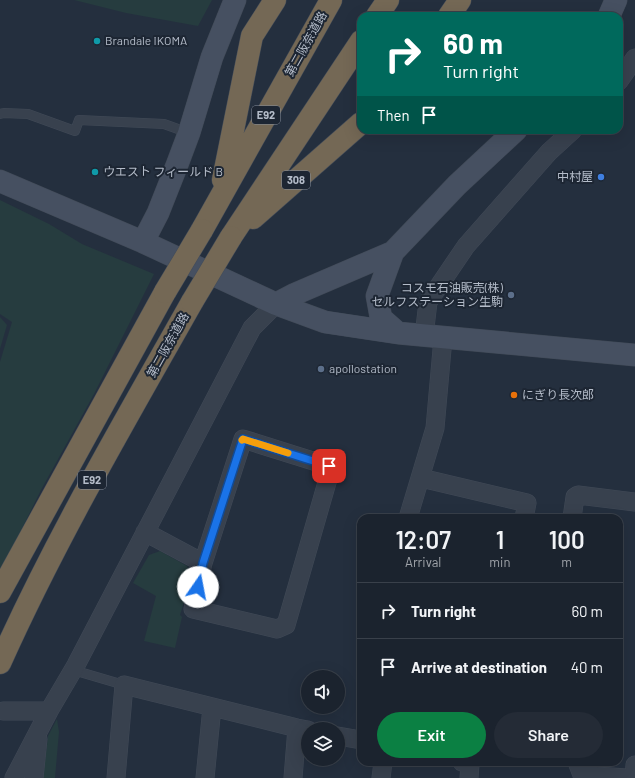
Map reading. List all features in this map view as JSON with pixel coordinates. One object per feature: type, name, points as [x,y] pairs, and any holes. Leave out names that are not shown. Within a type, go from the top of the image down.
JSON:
[{"type":"highway","points":[[218,201],[252,36],[275,0]]},
{"type":"highway","name":"第二阪奈道路","points":[[0,592],[165,292],[202,230],[331,0]]},
{"type":"highway","points":[[380,12],[388,0]]},
{"type":"highway","points":[[452,12],[460,0]]},
{"type":"highway","name":"第二阪奈道路","points":[[0,663],[20,619],[86,491],[192,302],[231,237],[357,47]]},
{"type":"highway","name":"308","points":[[231,237],[357,126]]},
{"type":"street","points":[[143,242],[158,213],[189,133],[212,57],[235,0]]},
{"type":"street","points":[[611,12],[616,0]]},
{"type":"street","points":[[623,75],[635,58]]},
{"type":"street","points":[[14,778],[49,711],[73,670],[252,328],[276,304],[295,294],[393,252],[457,185],[512,134]]},
{"type":"street","points":[[409,514],[435,428],[434,337],[428,302],[466,246],[550,152],[569,134]]},
{"type":"street","points":[[0,181],[143,242],[276,304],[325,322],[434,337],[635,355]]},
{"type":"street","points":[[393,252],[377,296],[381,318],[398,333]]},
{"type":"street","points":[[243,439],[329,466],[330,472],[286,625],[277,629],[193,610],[203,563],[243,439]]},
{"type":"street","points":[[421,478],[527,503],[525,514]]},
{"type":"street","points":[[573,514],[576,497],[578,495],[635,502]]},
{"type":"street","points":[[145,532],[203,563]]},
{"type":"street","points":[[116,778],[124,685],[301,729]]},
{"type":"street","points":[[205,778],[212,706]]},
{"type":"street","points":[[3,711],[49,711]]},
{"type":"street","points":[[34,778],[39,730]]},
{"type":"street","points":[[293,778],[301,734]]},
{"type":"street","points":[[345,737],[357,739]]},
{"type":"street","points":[[634,778],[635,765]]},
{"type":"street","points":[[382,778],[383,766]]},
{"type":"street","points":[[469,778],[470,766]]},
{"type":"street","points":[[579,766],[582,775],[627,778]]},
{"type":"lane","points":[[0,114],[4,112],[28,114],[75,131],[79,120],[164,124],[189,133]]},
{"type":"lane","points":[[73,670],[124,685]]},
{"type":"green space","points":[[74,0],[212,0],[198,26],[126,13]]},
{"type":"green space","points":[[0,200],[49,224],[82,244],[154,274],[94,394],[41,490],[0,571],[0,362],[12,322],[0,314]]},
{"type":"green space","points":[[0,317],[7,325],[0,349]]},
{"type":"green space","points":[[160,551],[187,566],[192,577],[180,615],[182,617],[175,648],[144,641],[156,596],[133,583],[149,555]]},
{"type":"green space","points":[[57,719],[59,732],[55,778],[43,778],[48,736]]},
{"type":"slow traffic","points":[[242,440],[243,439],[288,453]]},
{"type":"place","name":"Brandale IKOMA","points":[[97,41]]},
{"type":"place","name":"ウエスト フィールド B","points":[[95,172]]},
{"type":"place","name":"中村屋","points":[[601,177]]},
{"type":"place","name":"コスモ石油販売(株) セルフステーション生駒","points":[[511,295]]},
{"type":"place","name":"apollostation","points":[[321,369]]},
{"type":"place","name":"にぎり長次郎","points":[[514,395]]},
{"type":"route","points":[[198,587],[203,563],[243,439],[329,466]]}]
